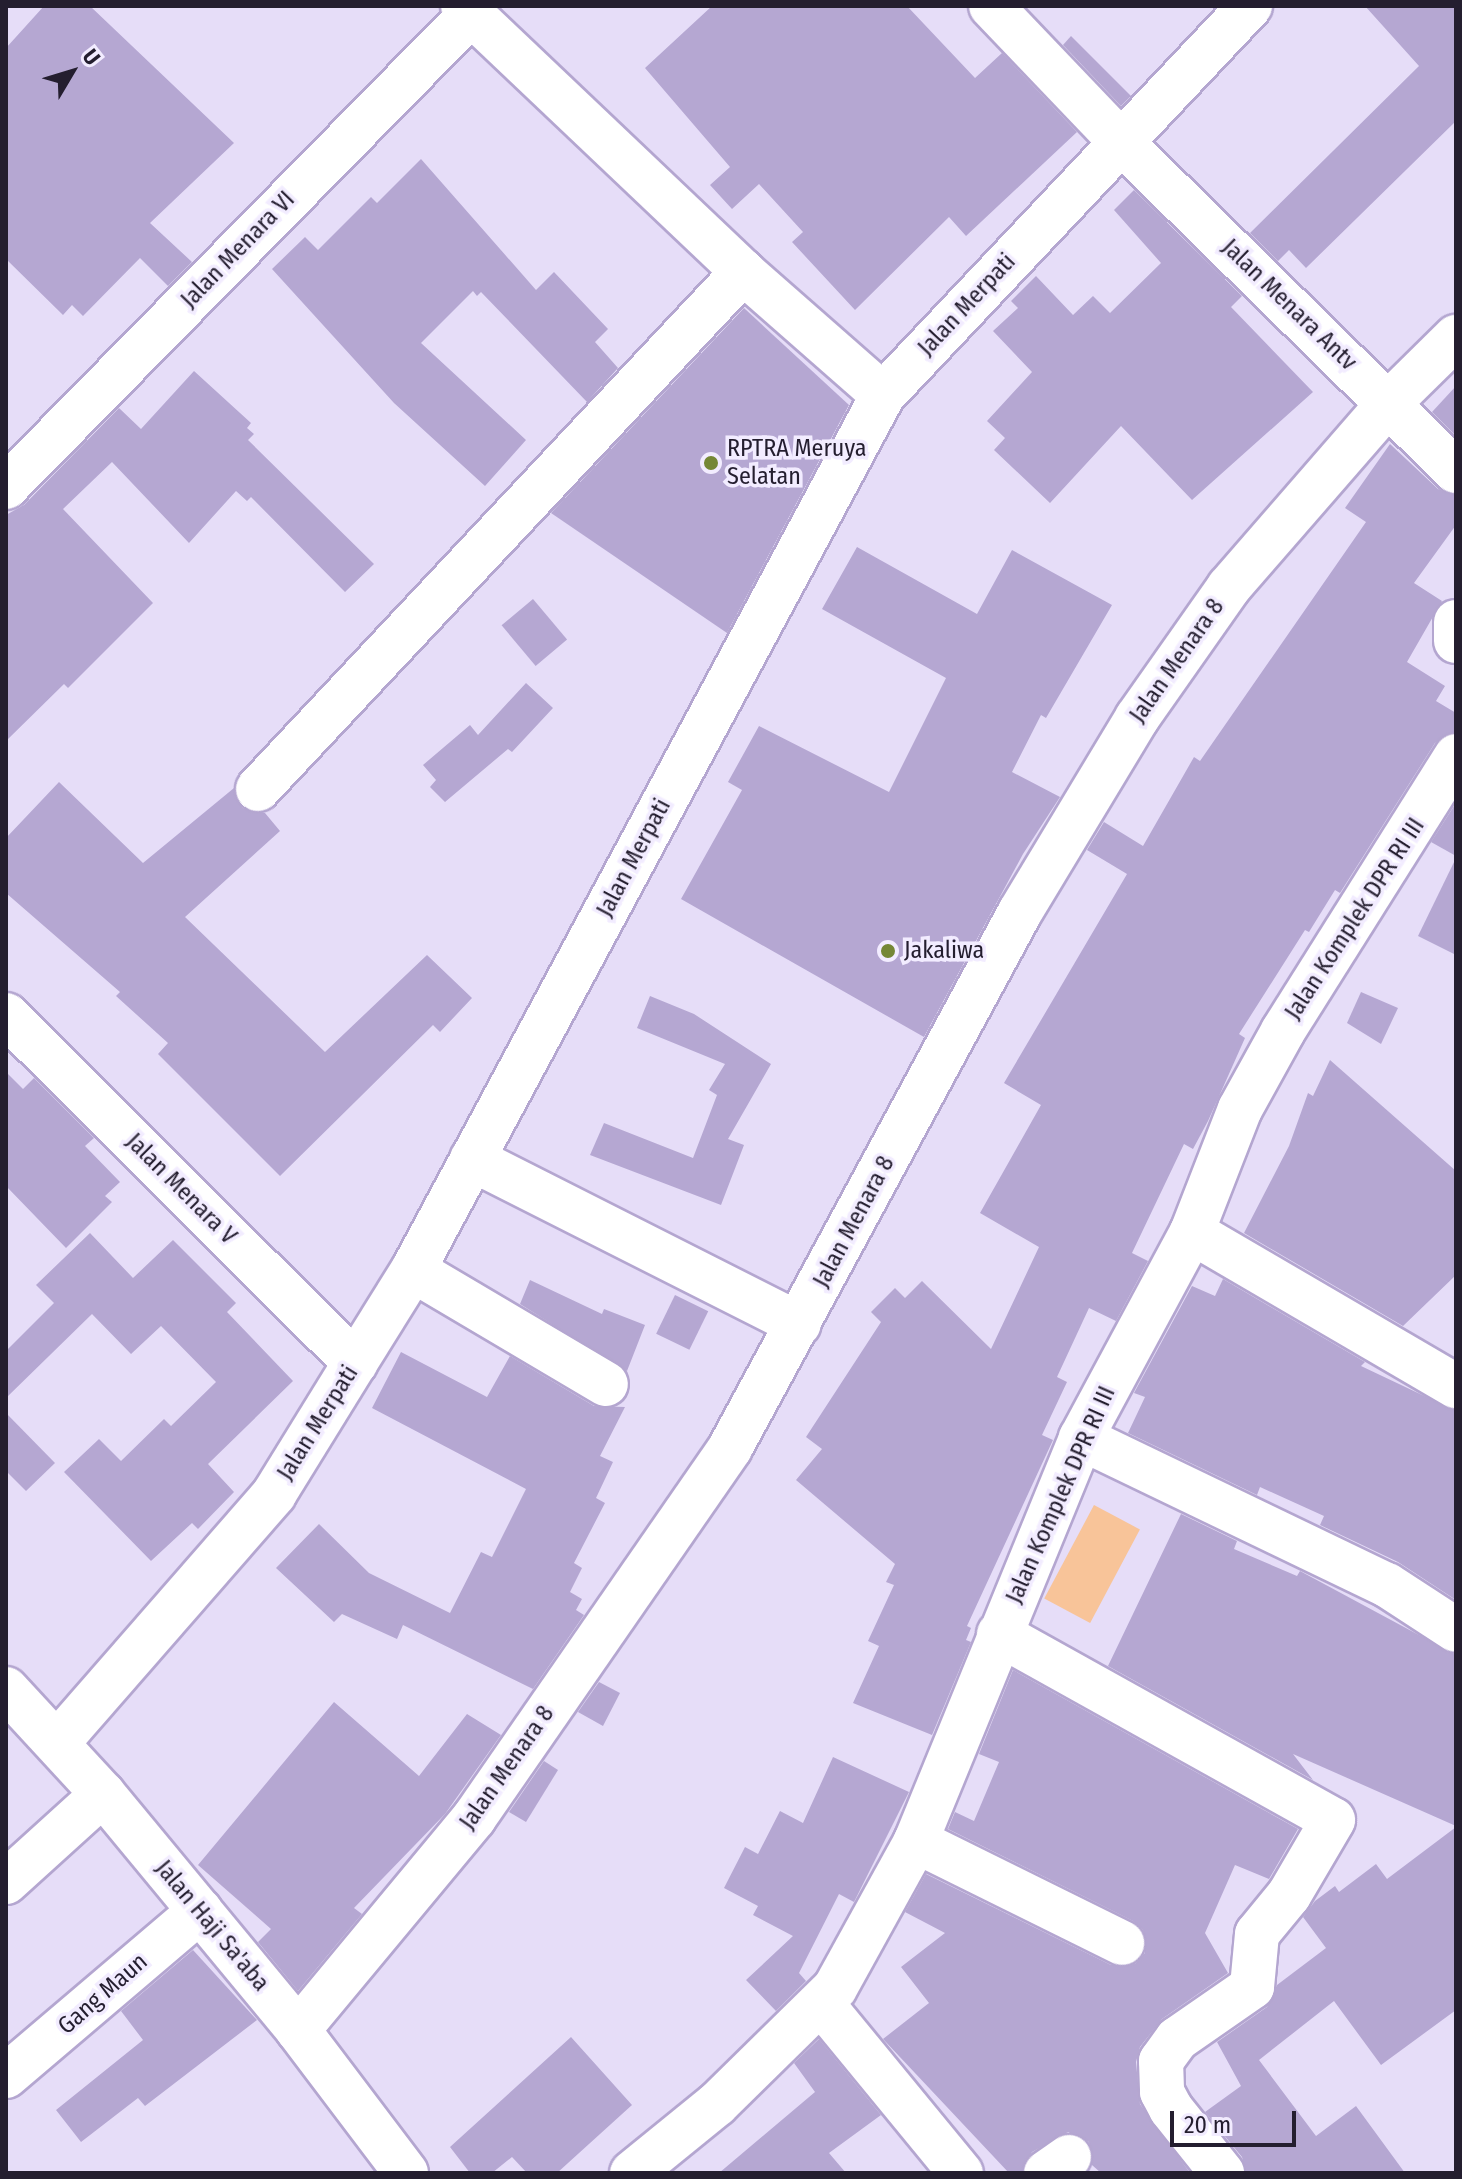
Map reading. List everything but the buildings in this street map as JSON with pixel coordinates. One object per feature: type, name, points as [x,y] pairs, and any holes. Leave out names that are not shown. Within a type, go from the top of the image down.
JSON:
[{"type":"street","name":"Jalan Menara Antv","points":[[991,6],[1120,141],[1390,402],[1456,471]]},
{"type":"street","name":"Jalan Merpati","points":[[58,1742],[274,1494],[413,1270],[883,395],[1250,6]]},
{"type":"street","points":[[467,10],[743,272],[883,395]]},
{"type":"street","name":"Jalan Menara VI","points":[[6,487],[467,10]]},
{"type":"street","points":[[258,789],[743,272]]},
{"type":"street","name":"Jalan Menara 8","points":[[298,2030],[474,1818],[730,1448],[1020,912],[1137,718],[1229,587],[1390,402],[1456,337]]},
{"type":"street","points":[[1456,622],[1456,641]]},
{"type":"street","name":"Jalan Komplek DPR RI III","points":[[632,2173],[717,2104],[822,2004],[916,1841],[1081,1438],[1192,1232],[1240,1109],[1283,1031],[1453,771]]},
{"type":"street","name":"Jalan Menara V","points":[[6,1015],[355,1363]]},
{"type":"street","points":[[472,1159],[799,1324]]},
{"type":"street","points":[[1192,1232],[1456,1386]]},
{"type":"street","points":[[413,1270],[606,1384]]},
{"type":"street","points":[[1081,1438],[1387,1585],[1456,1630]]},
{"type":"street","points":[[999,1634],[1333,1820],[1289,1895],[1257,1934],[1252,1987],[1177,2039],[1161,2061],[1162,2092],[1171,2109],[1222,2173]]},
{"type":"street","name":"Jalan Haji Sa'aba","points":[[6,1689],[58,1742],[200,1911],[298,2030],[406,2173]]},
{"type":"street","points":[[6,1882],[103,1794]]},
{"type":"street","points":[[916,1841],[1122,1943]]},
{"type":"street","name":"Gang Maun","points":[[6,2076],[200,1911]]},
{"type":"street","points":[[822,2004],[961,2173]]},
{"type":"shaded area","points":[[1094,1505],[1140,1529],[1090,1623],[1044,1599]]},
{"type":"place","name":"RPTRA Meruya Selatan","points":[[711,463]]},
{"type":"place","name":"Jakaliwa","points":[[888,951]]}]
